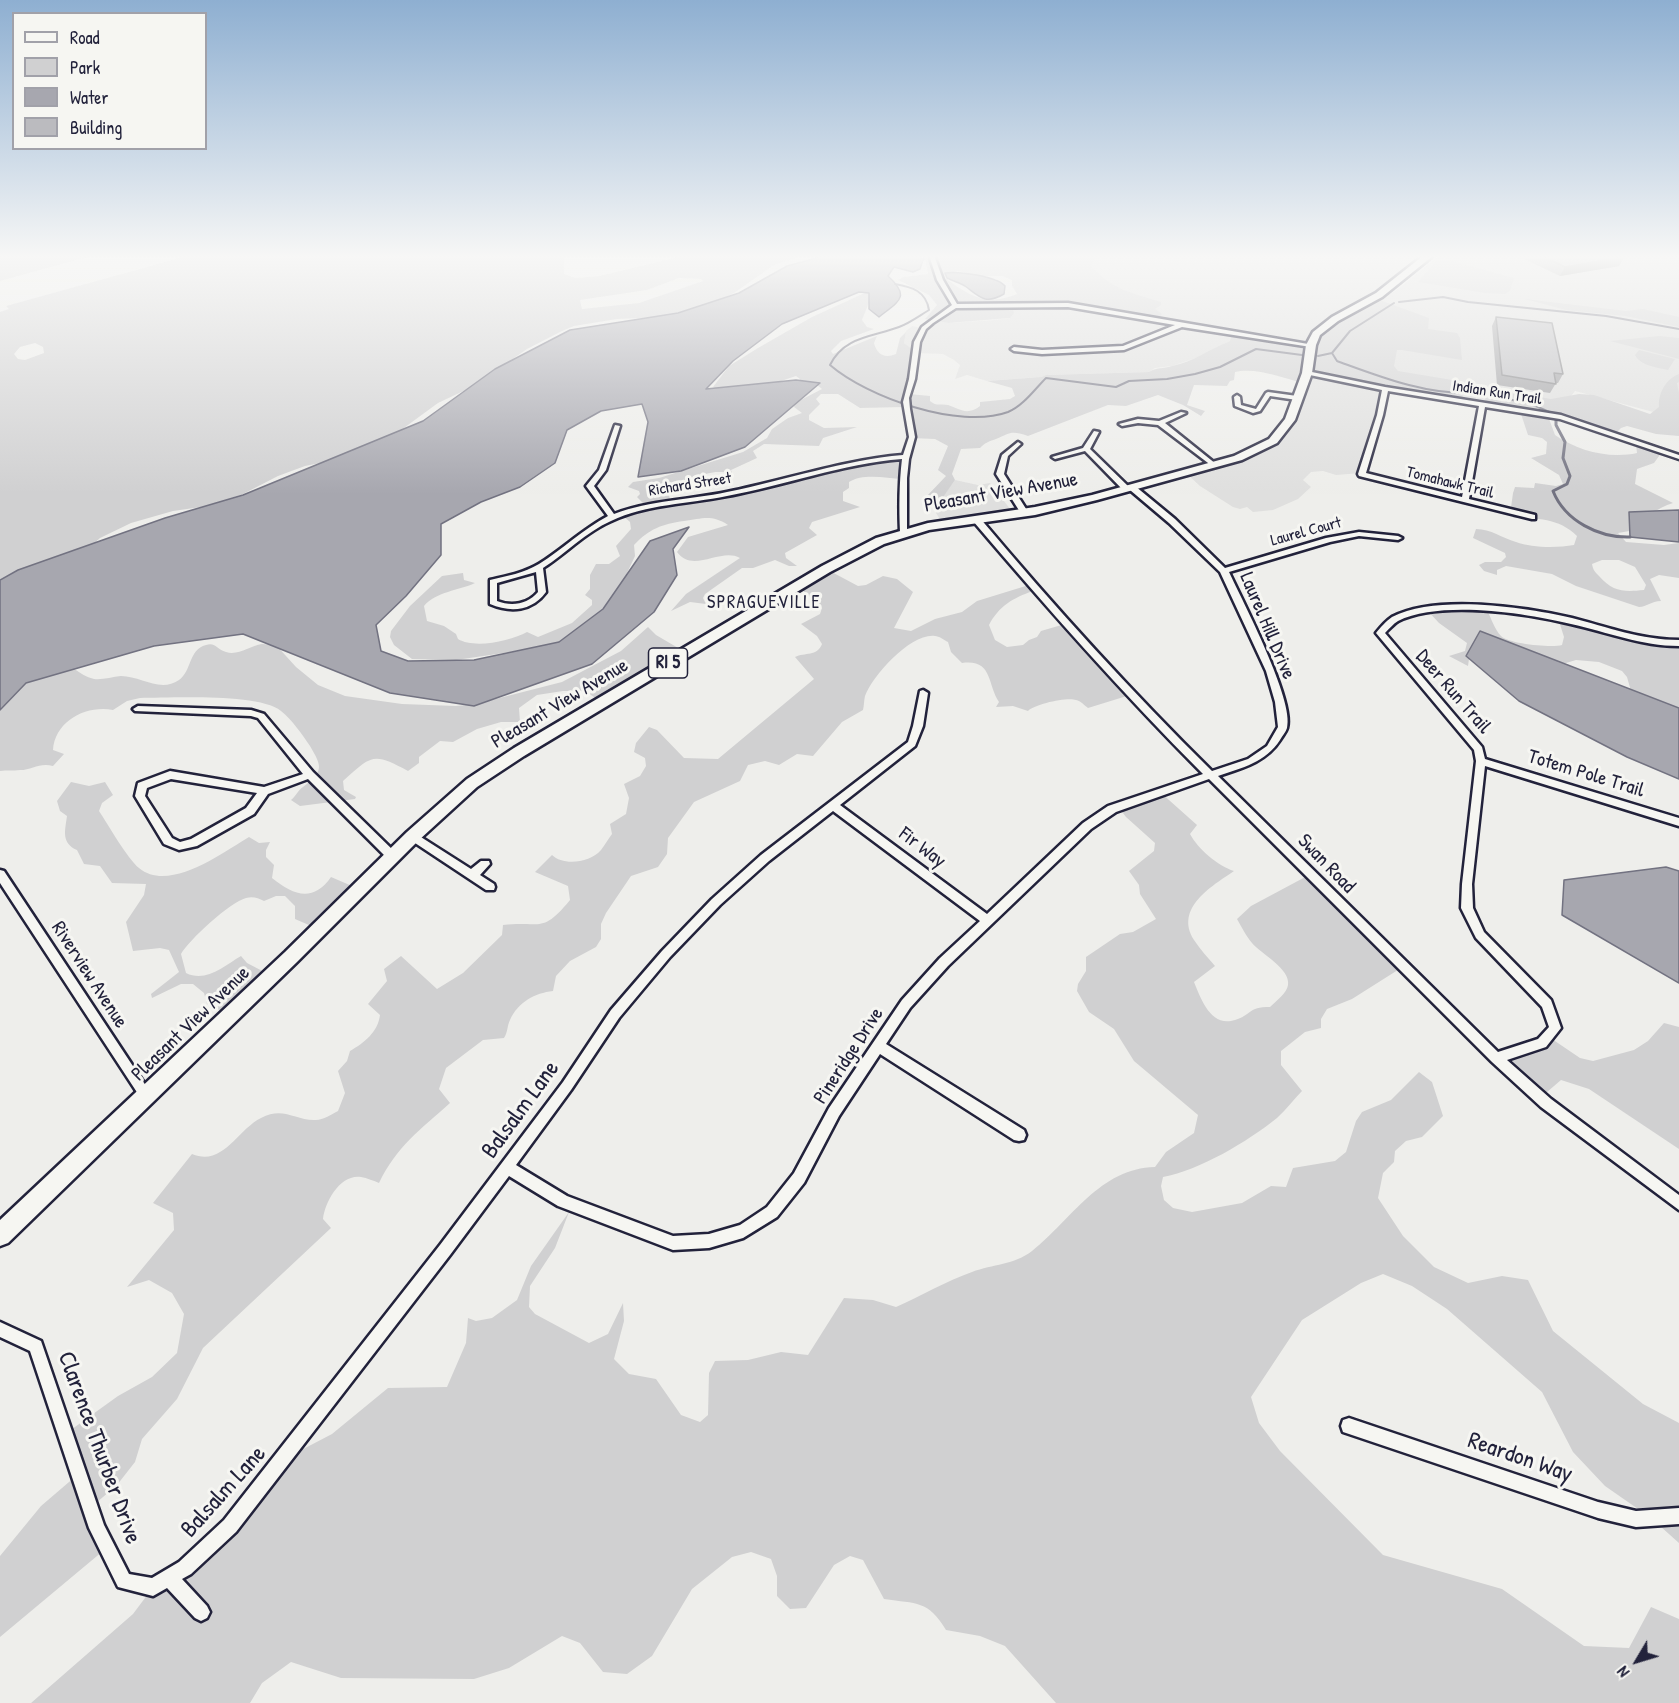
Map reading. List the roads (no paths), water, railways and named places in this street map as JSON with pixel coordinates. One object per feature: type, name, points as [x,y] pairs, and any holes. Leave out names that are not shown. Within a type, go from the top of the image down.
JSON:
[{"type":"main road","points":[[1311,345],[1316,334]]},
{"type":"main road","name":"Pleasant View Avenue","points":[[0,1235],[413,836],[472,783],[528,746],[826,569],[880,541],[904,532],[1024,512],[1130,489],[1238,458],[1273,441],[1290,420],[1307,373],[1311,345]]},
{"type":"street","points":[[904,532],[902,498],[906,457],[912,437],[907,421],[906,402],[911,382],[915,343],[919,334]]},
{"type":"street","points":[[1014,349],[1042,352],[1124,348],[1158,334]]},
{"type":"street","points":[[1243,334],[1311,345]]},
{"type":"street","name":"Indian Run Trail","points":[[1307,373],[1385,389],[1561,417],[1679,457]]},
{"type":"street","name":"Tomahawk Trail","points":[[1385,389],[1380,415],[1362,474],[1532,517]]},
{"type":"street","points":[[1237,397],[1238,406],[1253,411],[1257,410],[1268,394],[1297,398]]},
{"type":"street","points":[[1465,500],[1482,405]]},
{"type":"street","points":[[1122,424],[1138,421],[1160,423],[1183,413]]},
{"type":"street","points":[[1160,423],[1214,465]]},
{"type":"street","points":[[613,517],[590,486],[602,470],[617,426]]},
{"type":"street","points":[[1055,457],[1086,449],[1096,432]]},
{"type":"street","points":[[1018,444],[1005,455],[1000,474],[1024,512]]},
{"type":"street","name":"Laurel Hill Drive","points":[[1086,449],[1130,489],[1172,521],[1224,571],[1270,671],[1280,702],[1283,728],[1270,748],[1251,761],[1210,774]]},
{"type":"street","name":"Richard Street","points":[[539,567],[542,592],[528,605],[506,606],[493,602],[493,582],[539,567],[588,530],[613,517],[638,508],[726,494],[866,460],[906,457]]},
{"type":"street","name":"Swan Road","points":[[976,519],[1040,595],[1210,774],[1496,1058],[1546,1103],[1679,1203]]},
{"type":"street","name":"Laurel Court","points":[[1224,571],[1329,540],[1359,534],[1398,538]]},
{"type":"street","name":"Deer Run Trail","points":[[1496,1058],[1542,1043],[1555,1028],[1547,1004],[1480,935],[1467,908],[1467,884],[1481,760],[1479,749],[1387,644],[1380,633],[1384,625],[1404,614],[1433,608],[1458,607],[1558,618],[1650,639],[1679,643]]},
{"type":"street","name":"Balsalm Lane","points":[[168,1578],[185,1568],[231,1526],[507,1167],[615,1014],[666,954],[716,902],[765,858],[912,744],[918,726],[923,693]]},
{"type":"street","points":[[138,709],[250,713],[261,716],[310,775],[393,857]]},
{"type":"street","name":"Totem Pole Trail","points":[[1481,760],[1679,822]]},
{"type":"street","name":"Pineridge Drive","points":[[507,1167],[563,1201],[672,1243],[710,1241],[743,1231],[772,1212],[799,1178],[834,1112],[906,1004],[944,962],[1087,826],[1112,809],[1210,774]]},
{"type":"street","points":[[264,791],[250,811],[193,843],[179,846],[168,841],[140,796],[142,786],[170,775],[264,791],[310,775]]},
{"type":"street","name":"Fir Way","points":[[834,806],[987,920]]},
{"type":"street","points":[[413,836],[490,887]]},
{"type":"street","points":[[472,875],[485,864]]},
{"type":"street","name":"Riverview Avenue","points":[[0,874],[146,1096]]},
{"type":"street","points":[[878,1046],[1019,1135]]},
{"type":"street","name":"Clarence Thurber Drive","points":[[0,1329],[36,1346],[97,1528],[124,1581],[153,1587],[168,1578]]},
{"type":"street","name":"Reardon Way","points":[[1349,1426],[1598,1510],[1636,1519],[1679,1516]]},
{"type":"street","points":[[168,1578],[201,1612]]},
{"type":"water","points":[[561,334],[768,334],[733,361],[706,389],[796,380],[820,383],[745,447],[681,471],[638,477],[648,422],[642,404],[601,411],[567,430],[555,463],[520,487],[481,502],[441,524],[441,555],[406,596],[376,625],[381,651],[408,661],[474,660],[559,642],[603,609],[650,541],[689,527],[673,549],[677,575],[654,612],[592,664],[474,706],[390,693],[243,634],[154,646],[26,683],[0,710],[0,580],[18,570],[165,518],[243,495],[423,421],[495,369]]},
{"type":"water","points":[[1679,510],[1679,542],[1630,537],[1629,512]]},
{"type":"water","points":[[1480,631],[1679,708],[1679,779],[1627,757],[1519,701],[1466,656]]},
{"type":"water","points":[[1666,867],[1679,871],[1679,983],[1562,915],[1564,880]]},
{"type":"waterway","points":[[875,334],[843,348],[830,365],[846,377],[890,399],[915,407],[965,417],[1008,412],[1024,402],[1046,378],[1116,387],[1129,381],[1167,379],[1195,374],[1220,367],[1256,349],[1302,355]]},
{"type":"waterway","points":[[1332,353],[1347,334]]},
{"type":"waterway","points":[[1318,356],[1332,353]]},
{"type":"waterway","points":[[1332,353],[1337,361],[1404,384],[1439,391],[1474,393]]},
{"type":"waterway","points":[[1479,394],[1529,403],[1556,415]]},
{"type":"waterway","points":[[1556,419],[1556,425],[1565,442],[1563,458],[1570,476],[1567,484],[1553,491],[1558,502],[1584,526],[1618,537],[1630,537]]},
{"type":"district","name":"SPRAGUEVILLE","points":[[764,603]]}]
